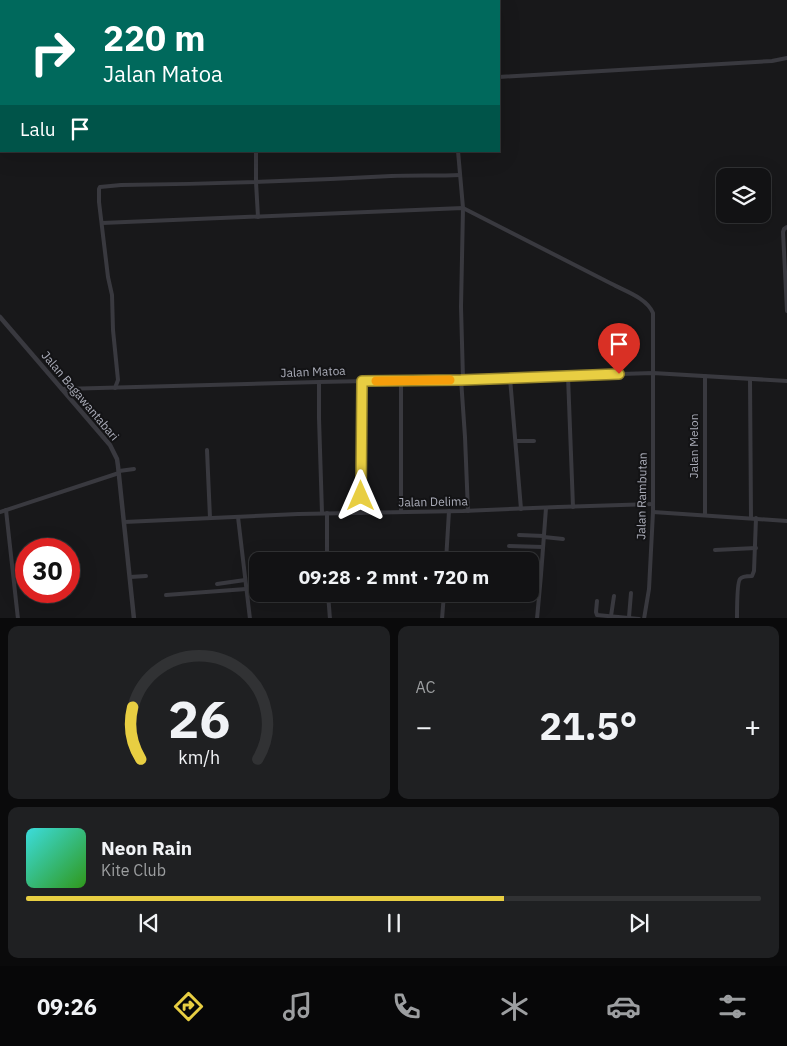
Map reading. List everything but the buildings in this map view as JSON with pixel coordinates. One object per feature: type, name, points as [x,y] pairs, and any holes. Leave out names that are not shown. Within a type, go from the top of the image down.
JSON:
[{"type":"street","points":[[500,77],[772,61],[787,58]]},
{"type":"street","points":[[256,152],[258,217]]},
{"type":"street","points":[[458,152],[463,208],[462,379],[468,511]]},
{"type":"street","points":[[115,388],[118,380],[112,301],[98,189],[100,187],[460,175]]},
{"type":"street","points":[[102,223],[463,208]]},
{"type":"street","name":"Jalan Rambutan","points":[[463,208],[636,297],[651,310],[653,512],[649,589],[644,618]]},
{"type":"street","points":[[787,227],[782,232],[787,311]]},
{"type":"street","name":"Jalan Bagawantabari","points":[[0,317],[110,445],[117,459],[134,618]]},
{"type":"street","name":"Jalan Matoa","points":[[62,389],[653,373],[787,381]]},
{"type":"street","points":[[568,376],[573,507]]},
{"type":"street","name":"Jalan Melon","points":[[705,376],[705,515]]},
{"type":"street","points":[[510,378],[521,509]]},
{"type":"street","points":[[750,379],[751,518]]},
{"type":"street","points":[[361,513],[362,381]]},
{"type":"street","points":[[401,381],[402,512]]},
{"type":"street","points":[[318,382],[326,552]]},
{"type":"street","points":[[516,441],[534,441]]},
{"type":"street","points":[[207,450],[210,518]]},
{"type":"street","points":[[0,512],[119,472],[134,469]]},
{"type":"street","name":"Jalan Delima","points":[[124,522],[324,513],[468,511],[653,504]]},
{"type":"street","points":[[537,618],[546,508]]},
{"type":"street","points":[[6,510],[18,618]]},
{"type":"street","points":[[447,552],[449,511]]},
{"type":"street","points":[[653,512],[787,521]]},
{"type":"street","points":[[238,517],[250,618]]},
{"type":"street","points":[[737,618],[739,582],[742,577],[753,574],[756,548],[756,518]]},
{"type":"street","points":[[519,535],[563,539]]},
{"type":"street","points":[[509,546],[543,547]]},
{"type":"street","points":[[715,550],[756,548]]},
{"type":"street","points":[[130,577],[146,576]]},
{"type":"street","points":[[217,584],[245,580]]},
{"type":"street","points":[[166,595],[246,589]]},
{"type":"street","points":[[629,617],[630,593]]},
{"type":"street","points":[[611,616],[614,596]]},
{"type":"street","points":[[597,601],[597,614],[638,618]]},
{"type":"street","points":[[329,602],[330,618]]},
{"type":"street","points":[[442,618],[443,602]]},
{"type":"slow traffic","points":[[376,381],[450,380]]},
{"type":"route","points":[[361,496],[362,381],[461,380],[619,374]]}]
